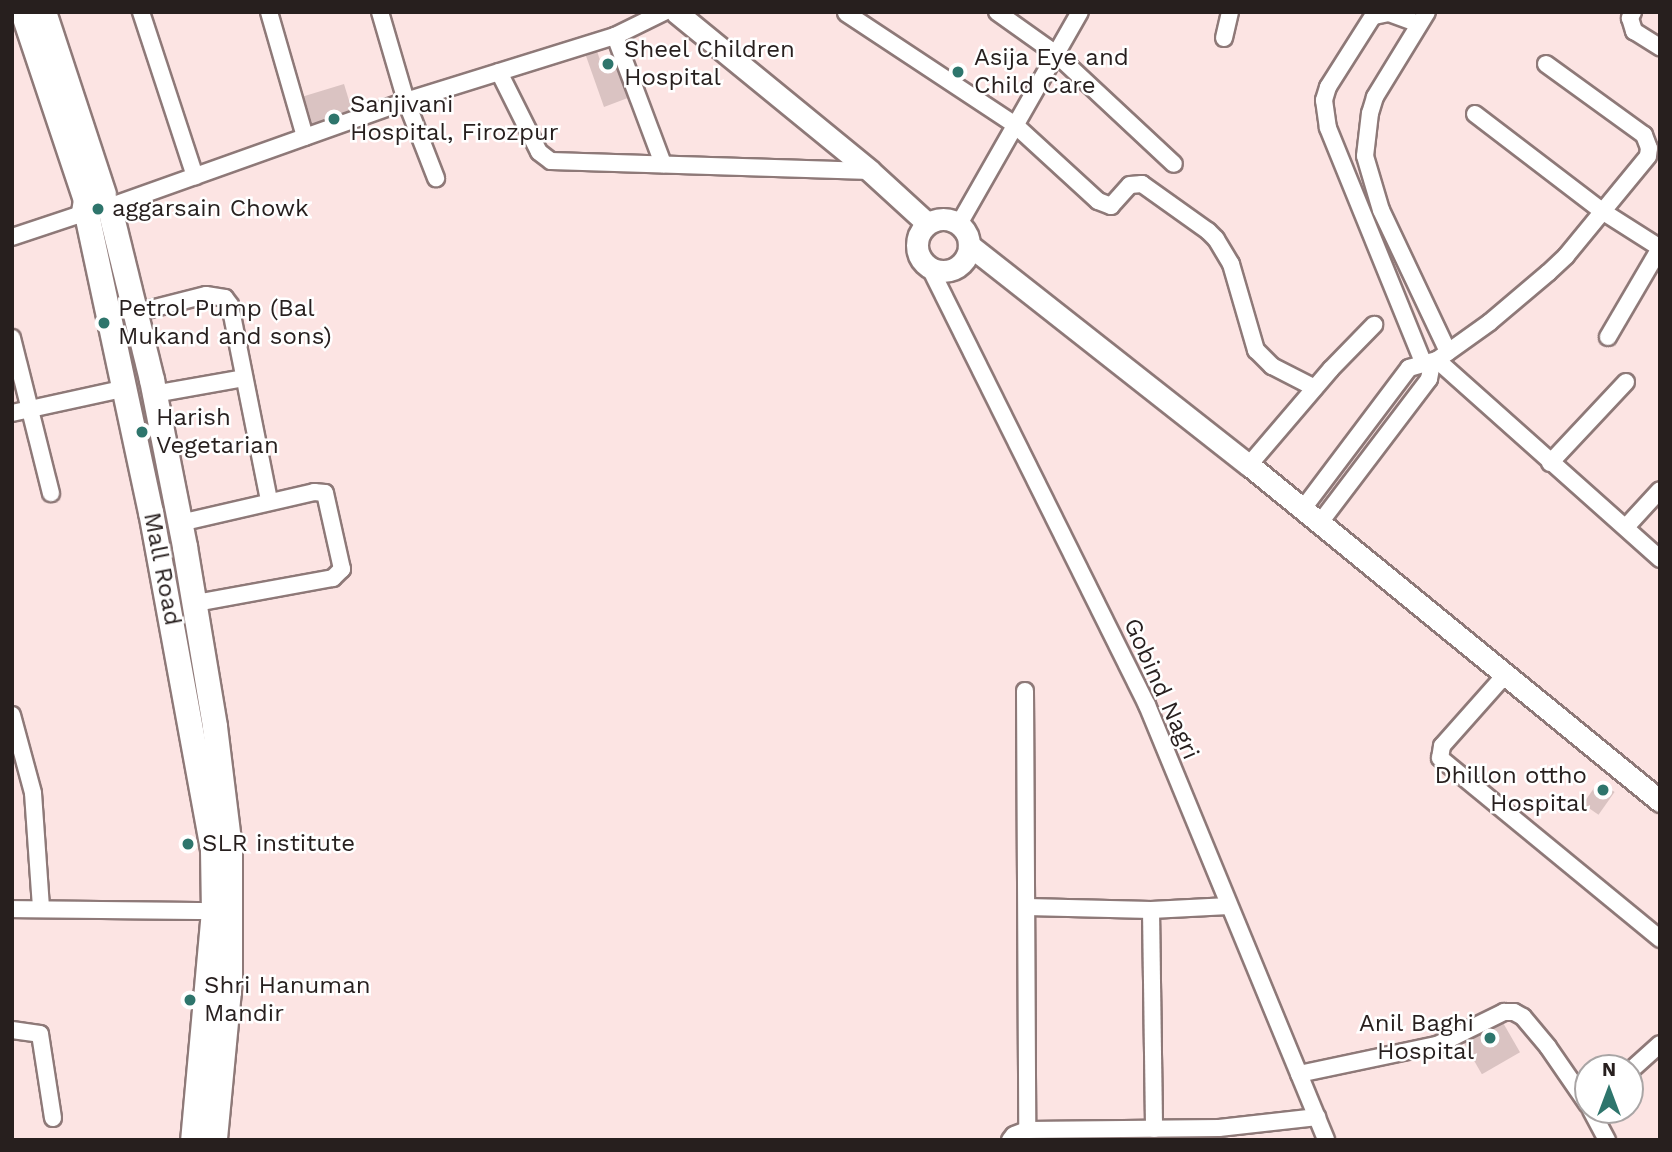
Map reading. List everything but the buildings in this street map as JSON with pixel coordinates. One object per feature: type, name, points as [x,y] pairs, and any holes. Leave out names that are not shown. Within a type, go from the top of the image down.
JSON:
[{"type":"highway","name":"Mall Road","points":[[23,12],[98,208],[122,389],[151,512],[213,850],[214,911],[192,1140]]},
{"type":"highway","points":[[44,12],[98,208],[135,313],[180,523],[215,727],[230,850],[230,980],[215,1140]]},
{"type":"main road","points":[[676,12],[870,171],[927,223]]},
{"type":"main road","points":[[942,218],[959,224],[968,237],[969,245],[963,262],[956,268],[947,271],[930,268],[923,262],[916,246],[917,237],[927,223],[942,218]]},
{"type":"main road","points":[[969,245],[1249,466],[1660,801]]},
{"type":"street","points":[[141,12],[195,176]]},
{"type":"street","points":[[269,12],[305,137]]},
{"type":"street","points":[[380,12],[406,101],[436,178]]},
{"type":"street","points":[[12,237],[406,101],[615,36],[664,12]]},
{"type":"street","points":[[997,12],[1056,54],[1174,164]]},
{"type":"street","points":[[959,224],[1080,12]]},
{"type":"street","points":[[1224,38],[1230,12]]},
{"type":"street","points":[[1633,12],[1630,18],[1634,31],[1660,47]]},
{"type":"street","points":[[846,13],[1014,124],[1106,206],[1115,205],[1130,186],[1142,184],[1208,231],[1231,264],[1256,350],[1272,366],[1315,388]]},
{"type":"street","points":[[1319,524],[1429,379],[1435,359],[1364,156],[1375,97],[1423,18],[1389,13],[1373,16],[1328,87],[1324,100],[1328,128],[1435,359],[1660,558]]},
{"type":"street","points":[[615,36],[663,164]]},
{"type":"street","points":[[1302,510],[1409,368],[1435,359],[1490,322],[1548,273],[1648,156],[1648,141],[1546,64]]},
{"type":"street","points":[[499,72],[543,157],[551,161],[870,171]]},
{"type":"street","points":[[1475,114],[1602,211],[1660,248],[1608,337]]},
{"type":"street","name":"Gobind Nagri","points":[[930,268],[1147,705],[1326,1140]]},
{"type":"street","points":[[135,313],[206,295],[221,295],[230,305],[270,502]]},
{"type":"street","points":[[1249,466],[1315,388],[1374,325]]},
{"type":"street","points":[[12,338],[51,492]]},
{"type":"street","points":[[154,394],[244,377]]},
{"type":"street","points":[[1550,463],[1626,382]]},
{"type":"street","points":[[12,413],[122,389]]},
{"type":"street","points":[[1626,527],[1660,490]]},
{"type":"street","points":[[180,523],[314,492],[328,497],[342,569],[339,575],[195,603]]},
{"type":"street","points":[[1505,676],[1442,746],[1440,758],[1660,939]]},
{"type":"street","points":[[1025,691],[1027,1130]]},
{"type":"street","points":[[12,715],[33,793],[41,907]]},
{"type":"street","points":[[1027,907],[1151,909],[1229,906]]},
{"type":"street","points":[[12,909],[41,907],[214,911]]},
{"type":"street","points":[[1151,909],[1154,1129]]},
{"type":"street","points":[[1299,1074],[1437,1045],[1504,1012],[1514,1012],[1523,1017],[1548,1047],[1574,1085]]},
{"type":"street","points":[[12,1030],[40,1034],[54,1118]]},
{"type":"street","points":[[1644,1058],[1660,1044]]},
{"type":"street","points":[[1010,1140],[1014,1135],[1027,1130],[1232,1127],[1317,1117]]},
{"type":"street","points":[[1598,1124],[1607,1140]]},
{"type":"place","name":"Sheel Children Hospital","points":[[608,64]]},
{"type":"place","name":"Asija Eye and Child Care","points":[[958,72]]},
{"type":"place","name":"Sanjivani Hospital, Firozpur","points":[[334,119]]},
{"type":"place","name":"aggarsain Chowk","points":[[98,209]]},
{"type":"place","name":"Petrol Pump (Bal Mukand and sons)","points":[[104,323]]},
{"type":"place","name":"Harish Vegetarian","points":[[142,432]]},
{"type":"place","name":"Dhillon ottho Hospital","points":[[1603,790]]},
{"type":"place","name":"SLR institute","points":[[188,844]]},
{"type":"place","name":"Shri Hanuman Mandir","points":[[190,1000]]},
{"type":"place","name":"Anil Baghi Hospital","points":[[1490,1038]]}]
